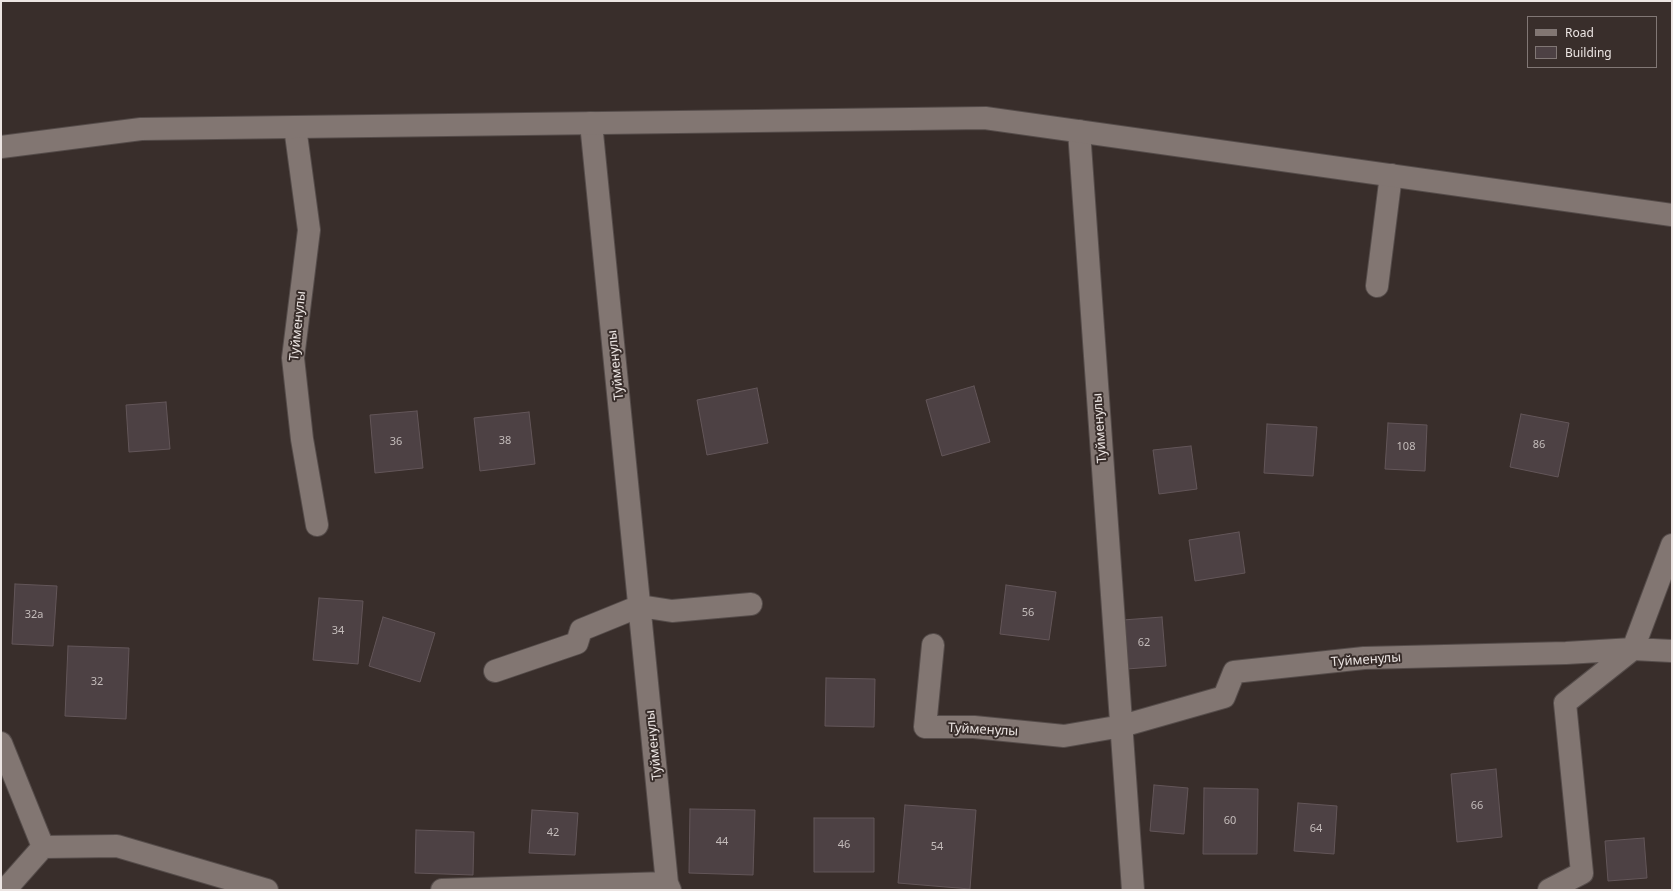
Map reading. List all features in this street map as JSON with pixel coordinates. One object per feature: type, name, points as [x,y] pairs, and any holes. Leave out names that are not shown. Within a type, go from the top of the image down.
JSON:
[{"type":"street","points":[[1,147],[141,129],[985,118],[1672,215]]},
{"type":"street","name":"Туйменулы","points":[[442,890],[668,886],[591,123]]},
{"type":"street","name":"Туйменулы","points":[[294,127],[309,230],[293,358],[302,439],[317,525]]},
{"type":"street","name":"Туйменулы","points":[[1079,131],[1133,890]]},
{"type":"street","points":[[1377,286],[1391,175]]},
{"type":"street","points":[[1549,890],[1582,873],[1565,703],[1633,649],[1672,545]]},
{"type":"street","points":[[495,671],[577,643],[581,630],[640,606],[672,612],[751,604]]},
{"type":"street","name":"Туйменулы","points":[[933,645],[925,727],[974,727],[1064,736],[1122,726],[1224,697],[1234,672],[1364,658],[1566,653],[1633,649],[1672,651]]},
{"type":"street","points":[[1,743],[43,847]]},
{"type":"street","points":[[5,890],[43,847],[117,846],[267,890]]},
{"type":"street","points":[[192,868],[210,890]]},
{"type":"building","points":[[974,386],[990,442],[942,456],[926,400]]},
{"type":"building","points":[[757,388],[768,443],[707,455],[697,400]]},
{"type":"building","points":[[166,402],[170,449],[129,452],[126,405]]},
{"type":"building","points":[[417,411],[423,468],[375,473],[370,415]]},
{"type":"building","points":[[529,412],[535,464],[480,471],[474,418]]},
{"type":"building","points":[[1521,414],[1569,423],[1558,477],[1510,467]]},
{"type":"building","points":[[1388,423],[1427,425],[1425,471],[1385,469]]},
{"type":"building","points":[[1267,424],[1317,427],[1313,476],[1264,473]]},
{"type":"building","points":[[1191,446],[1197,489],[1159,494],[1153,450]]},
{"type":"building","points":[[1239,532],[1245,573],[1195,581],[1189,540]]},
{"type":"building","points":[[15,584],[57,586],[53,646],[12,644]]},
{"type":"building","points":[[1006,585],[1056,592],[1049,640],[1000,634]]},
{"type":"building","points":[[319,598],[363,601],[358,664],[313,660]]},
{"type":"building","points":[[383,617],[435,633],[420,682],[369,666]]},
{"type":"building","points":[[1162,617],[1166,666],[1127,669],[1123,620]]},
{"type":"building","points":[[68,646],[129,648],[126,719],[65,716]]},
{"type":"building","points":[[826,678],[875,679],[874,727],[825,726]]},
{"type":"building","points":[[1496,769],[1502,837],[1457,842],[1451,774]]},
{"type":"building","points":[[1154,785],[1188,788],[1184,834],[1150,831]]},
{"type":"building","points":[[1204,788],[1258,789],[1257,854],[1203,854]]},
{"type":"building","points":[[1298,803],[1337,806],[1334,854],[1294,851]]},
{"type":"building","points":[[905,805],[976,810],[970,889],[898,883]]},
{"type":"building","points":[[690,809],[755,810],[753,875],[689,873]]},
{"type":"building","points":[[532,810],[578,813],[575,855],[529,853]]},
{"type":"building","points":[[814,818],[874,818],[874,872],[814,872]]},
{"type":"building","points":[[416,830],[474,832],[473,875],[415,873]]},
{"type":"building","points":[[1644,838],[1647,878],[1608,881],[1605,841]]}]
